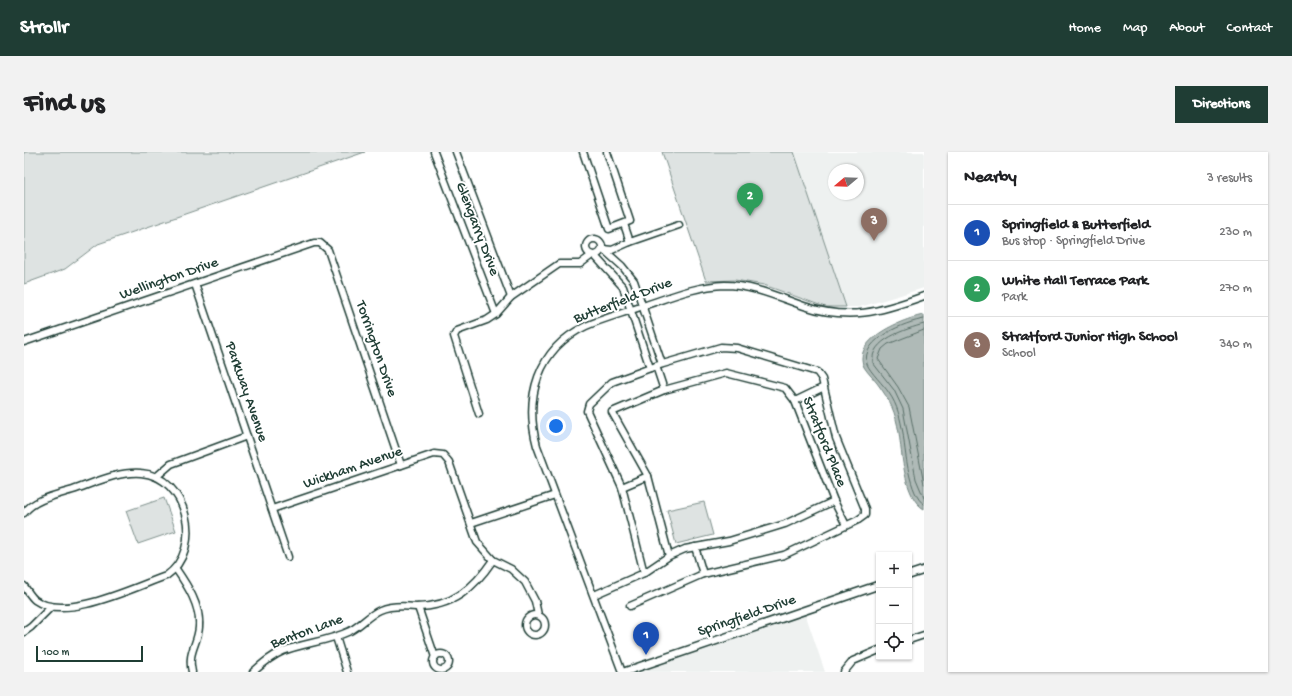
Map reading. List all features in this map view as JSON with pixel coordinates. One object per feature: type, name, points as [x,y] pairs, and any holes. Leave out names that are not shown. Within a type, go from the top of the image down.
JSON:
[{"type":"street","name":"Glengarry Drive","points":[[434,152],[496,314]]},
{"type":"street","name":"Glengarry Drive","points":[[456,152],[511,297]]},
{"type":"street","points":[[583,152],[609,229],[630,221],[606,152]]},
{"type":"street","points":[[624,224],[630,242]]},
{"type":"street","points":[[603,249],[612,250],[630,242],[679,225]]},
{"type":"street","points":[[656,366],[631,310],[623,287],[594,256],[586,250],[586,245],[590,240],[598,240],[602,243],[603,249],[622,266],[634,281],[642,307],[656,366],[664,390]]},
{"type":"street","name":"Wellington Drive","points":[[24,342],[314,243],[322,243]]},
{"type":"street","name":"Torrington Drive","points":[[322,243],[328,250],[402,465]]},
{"type":"street","points":[[479,414],[454,336],[457,331],[487,320],[496,314],[511,297],[559,264],[580,264],[600,254],[603,249]]},
{"type":"street","name":"Parkway Avenue","points":[[195,284],[288,557]]},
{"type":"street","name":"Butterfield Drive","points":[[623,672],[537,446],[532,428],[531,408],[538,375],[557,347],[575,332],[596,322],[700,288],[725,285],[745,287],[766,292],[824,312],[853,315],[887,309],[924,296]]},
{"type":"street","points":[[630,606],[702,574],[784,555],[865,515],[865,509],[836,438],[822,379],[817,372],[737,348],[721,348],[656,366],[612,382],[589,404],[587,411],[622,487],[644,573]]},
{"type":"street","name":"Stratford Place","points":[[594,596],[644,573],[669,556],[685,549],[729,541],[785,524],[834,501],[795,401],[785,388],[726,373],[664,390],[612,412],[648,476],[669,556]]},
{"type":"street","points":[[795,401],[824,387]]},
{"type":"street","points":[[156,477],[171,464],[247,436]]},
{"type":"street","name":"Wickham Avenue","points":[[272,509],[435,454],[443,455],[449,462],[471,523]]},
{"type":"street","points":[[24,586],[34,600],[50,608],[79,607],[166,576],[176,569],[186,552],[189,531],[183,509],[176,494],[166,483],[156,477],[141,472],[122,474],[42,500],[25,511]]},
{"type":"street","points":[[622,487],[648,476]]},
{"type":"street","points":[[538,615],[535,601],[525,582],[511,569],[493,560],[477,542],[471,523],[555,494]]},
{"type":"street","points":[[834,501],[846,525]]},
{"type":"street","points":[[695,547],[702,574]]},
{"type":"street","name":"Benton Lane","points":[[253,672],[268,660],[283,651],[336,637],[363,623],[380,610],[399,606],[418,607],[441,603],[465,592],[480,579],[493,560]]},
{"type":"street","points":[[176,569],[186,584],[198,613],[199,627],[191,651],[190,663],[192,672]]},
{"type":"street","points":[[912,574],[924,570]]},
{"type":"street","name":"Springfield Drive","points":[[623,672],[876,586]]},
{"type":"street","points":[[418,607],[435,657]]},
{"type":"street","points":[[24,632],[50,608]]},
{"type":"street","points":[[912,639],[924,635]]},
{"type":"street","points":[[336,637],[347,672]]},
{"type":"street","points":[[844,672],[853,661],[876,651]]},
{"type":"shaded area","points":[[24,152],[365,152],[98,244],[65,269],[24,284]]},
{"type":"shaded area","points":[[662,152],[794,152],[846,307],[825,307],[764,285],[735,280],[706,281]]},
{"type":"shaded area","points":[[794,152],[924,152],[924,288],[860,307],[846,307]]},
{"type":"shaded area","points":[[164,498],[176,531],[138,544],[126,511]]},
{"type":"shaded area","points":[[704,502],[713,535],[676,544],[667,510]]},
{"type":"shaded area","points":[[805,613],[825,672],[631,672]]},
{"type":"water","points":[[924,315],[924,509],[917,503],[908,485],[899,433],[892,407],[882,390],[864,367],[862,357],[865,347],[872,339],[882,332],[905,320]]},
{"type":"place","name":"White Hall Terrace Park","points":[[750,216]]},
{"type":"place","name":"Stratford Junior High School","points":[[874,241]]},
{"type":"place","name":"Springfield & Butterfield","points":[[646,655]]}]
